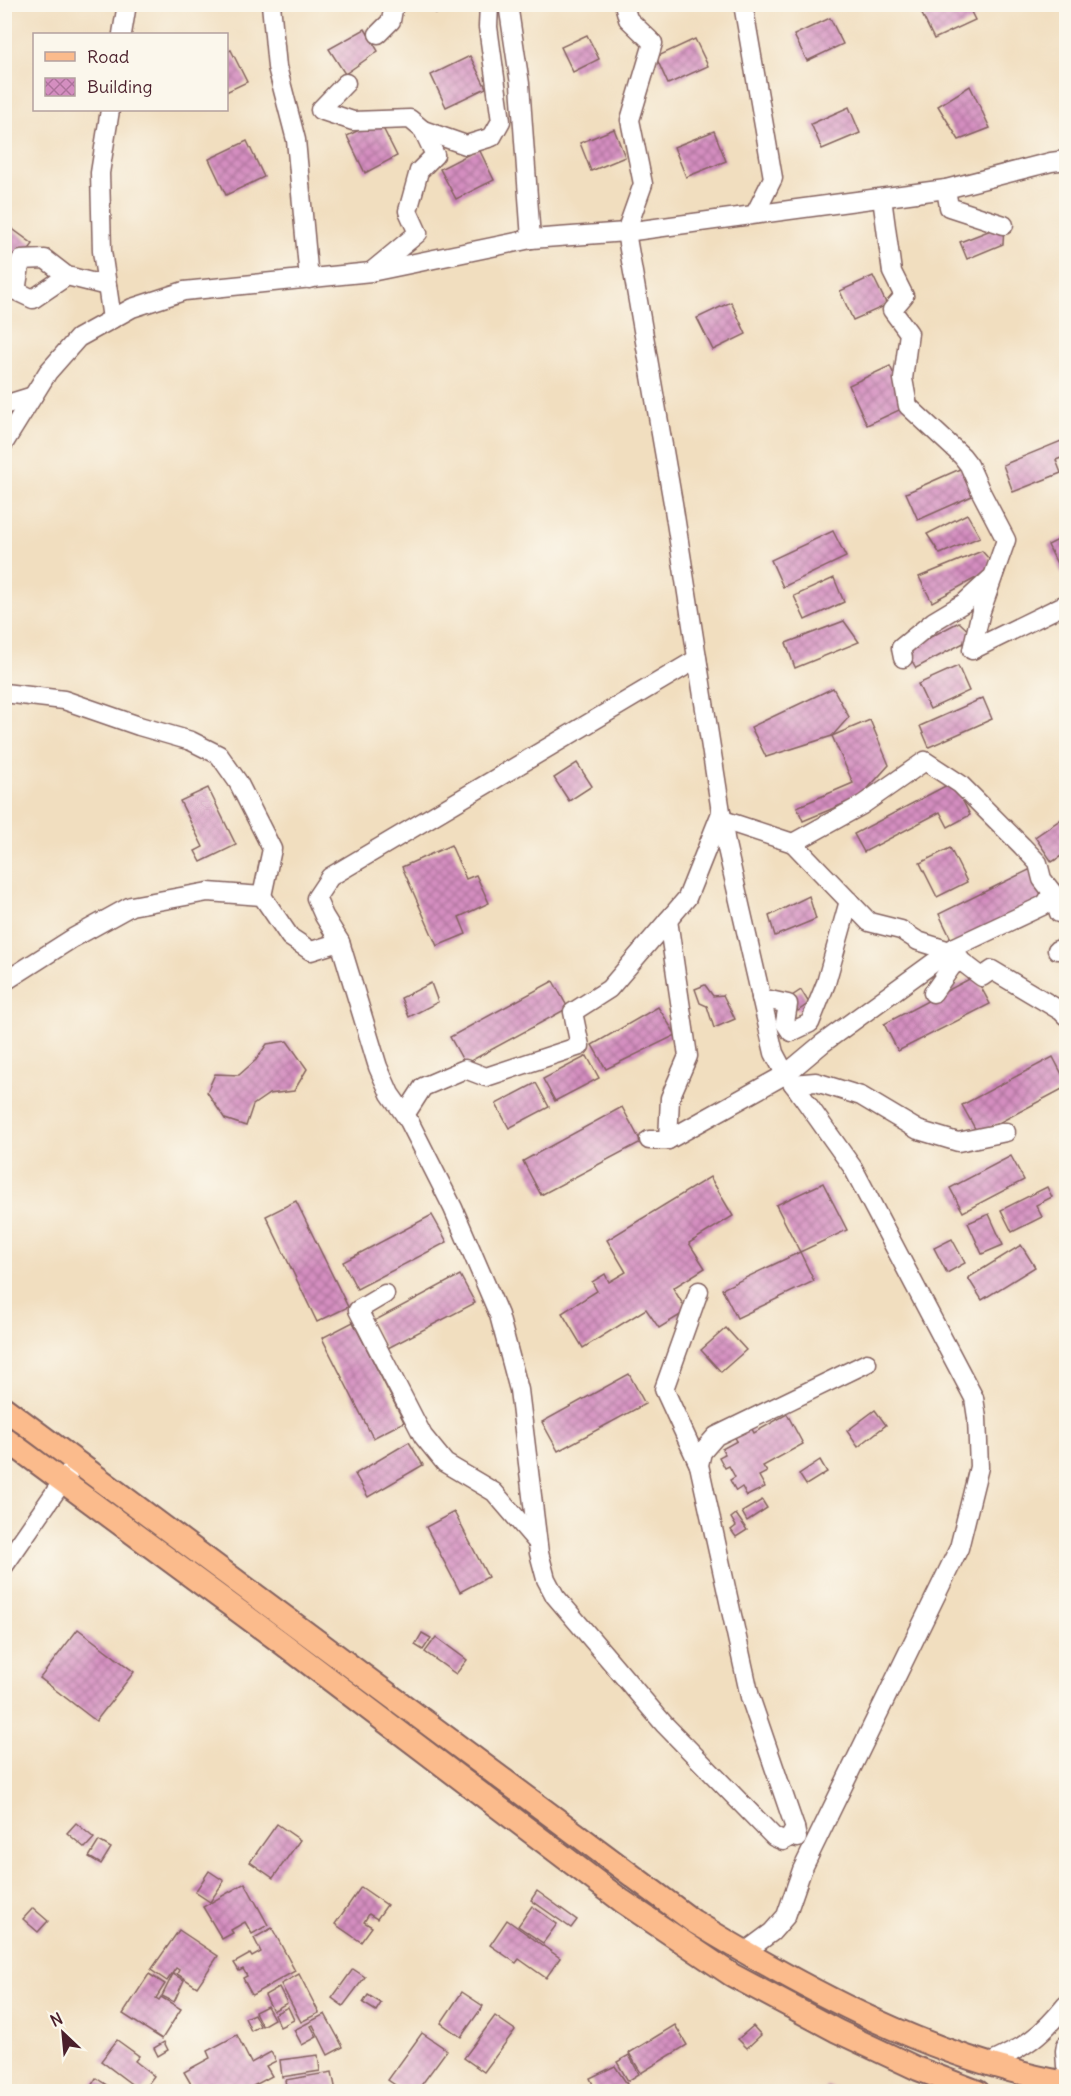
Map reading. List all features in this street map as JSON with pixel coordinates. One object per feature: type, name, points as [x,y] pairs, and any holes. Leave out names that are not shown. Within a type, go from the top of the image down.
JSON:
[{"type":"main road","points":[[4,1408],[662,1899],[745,1952],[851,2008],[930,2044],[1035,2078],[1066,2083]]},
{"type":"main road","points":[[6,1443],[62,1481],[291,1650],[622,1901],[669,1934],[732,1975],[837,2031],[918,2069],[978,2091]]},
{"type":"street","points":[[122,33],[127,4]]},
{"type":"street","points":[[271,4],[277,67],[296,140],[309,279]]},
{"type":"street","points":[[378,34],[391,21],[394,4]]},
{"type":"street","points":[[423,130],[466,144],[492,137],[501,121],[488,27],[489,4]]},
{"type":"street","points":[[508,4],[520,84],[531,239]]},
{"type":"street","points":[[624,4],[628,19],[653,43],[630,120],[643,184],[626,232],[722,816],[774,1053],[853,1168],[974,1398],[977,1418],[979,1467],[959,1548],[802,1870],[786,1916],[772,1932],[745,1952]]},
{"type":"street","points":[[743,4],[773,178],[755,214]]},
{"type":"street","points":[[346,83],[320,110],[353,121],[410,118],[423,130],[435,155],[419,171],[408,211],[418,233],[371,272]]},
{"type":"street","points":[[110,111],[100,173],[102,251],[112,319]]},
{"type":"street","points":[[4,443],[48,372],[78,338],[132,308],[184,291],[371,272],[531,239],[626,232],[946,189],[1066,160]]},
{"type":"street","points":[[946,189],[949,207],[1004,225]]},
{"type":"street","points":[[882,198],[892,272],[904,296],[892,310],[909,333],[903,379],[908,406],[969,465],[1006,540],[981,611],[972,650],[1066,604]]},
{"type":"street","points":[[67,276],[107,286]]},
{"type":"street","points":[[4,405],[33,396]]},
{"type":"street","points":[[903,658],[902,648],[934,621],[964,603],[994,575]]},
{"type":"street","points":[[697,660],[330,877],[316,898],[340,942],[378,1067],[390,1094],[405,1115],[453,1208],[499,1315],[519,1390],[537,1542],[546,1579],[555,1596],[664,1724],[774,1837],[783,1841],[790,1837],[795,1828]]},
{"type":"street","points":[[4,693],[64,700],[191,741],[219,755],[238,783],[272,849],[262,896],[290,937],[310,951],[340,942]]},
{"type":"street","points":[[794,843],[862,805],[925,761],[960,784],[1038,863],[1042,879],[1052,892],[1059,913],[1066,914]]},
{"type":"street","points":[[722,816],[794,843],[869,922],[901,930],[918,941],[955,953],[982,977],[992,970],[1061,1011],[1066,1017]]},
{"type":"street","points":[[405,1115],[423,1087],[465,1069],[486,1077],[580,1046],[573,1012],[609,989],[687,898],[722,816]]},
{"type":"street","points":[[4,982],[73,938],[131,906],[208,892],[262,896]]},
{"type":"street","points":[[649,1140],[669,1140],[790,1079],[823,1043],[955,953],[1042,906],[1052,892]]},
{"type":"street","points":[[761,998],[788,1004],[785,1023],[791,1032],[810,1023],[826,983],[849,901]]},
{"type":"street","points":[[668,920],[688,1056],[670,1098],[669,1140]]},
{"type":"street","points":[[933,993],[952,966],[955,953]]},
{"type":"street","points":[[790,1079],[816,1083],[861,1096],[918,1130],[958,1142],[1006,1132]]},
{"type":"street","points":[[699,1291],[664,1389],[699,1465],[750,1697],[795,1828],[802,1870]]},
{"type":"street","points":[[385,1294],[358,1310],[423,1436],[445,1463],[494,1492],[537,1542]]},
{"type":"street","points":[[699,1465],[702,1452],[716,1436],[867,1363]]},
{"type":"street","points":[[4,1566],[76,1461]]},
{"type":"street","points":[[990,2063],[1023,2048],[1039,2036],[1066,2005]]},
{"type":"street","points":[[1066,2045],[1066,2066]]},
{"type":"building","points":[[431,4],[453,4],[436,14]]},
{"type":"building","points":[[937,4],[967,4],[975,20],[934,39],[921,12]]},
{"type":"building","points":[[830,18],[843,44],[807,61],[794,35]]},
{"type":"building","points":[[365,29],[378,51],[345,74],[329,49]]},
{"type":"building","points":[[587,35],[599,59],[573,72],[561,47]]},
{"type":"building","points":[[695,39],[708,66],[668,84],[656,57]]},
{"type":"building","points":[[231,50],[247,82],[228,91],[228,51]]},
{"type":"building","points":[[470,56],[486,88],[446,107],[431,75]]},
{"type":"building","points":[[970,86],[990,128],[959,140],[938,106]]},
{"type":"building","points":[[849,107],[860,133],[822,149],[811,124]]},
{"type":"building","points":[[379,120],[397,156],[365,173],[347,136]]},
{"type":"building","points":[[614,129],[625,157],[591,171],[580,143]]},
{"type":"building","points":[[714,131],[726,161],[686,177],[674,147]]},
{"type":"building","points":[[247,141],[264,177],[226,195],[209,159]]},
{"type":"building","points":[[479,149],[494,180],[456,199],[440,169]]},
{"type":"building","points":[[1004,225],[1003,244],[967,259],[960,242]]},
{"type":"building","points":[[4,227],[11,228],[33,244],[4,283]]},
{"type":"building","points":[[873,276],[887,305],[853,320],[840,291]]},
{"type":"building","points":[[731,302],[746,334],[713,350],[697,318]]},
{"type":"building","points":[[890,366],[908,406],[867,425],[849,385]]},
{"type":"building","points":[[1066,439],[1066,456],[1056,460],[1061,473],[1013,492],[1003,465]]},
{"type":"building","points":[[969,465],[981,492],[918,520],[906,493]]},
{"type":"building","points":[[967,514],[980,537],[940,554],[927,534]]},
{"type":"building","points":[[833,531],[846,557],[783,587],[771,560]]},
{"type":"building","points":[[1066,536],[1066,577],[1064,578],[1048,545]]},
{"type":"building","points":[[982,551],[996,567],[932,602],[919,577]]},
{"type":"building","points":[[834,578],[844,602],[805,620],[794,596]]},
{"type":"building","points":[[844,621],[859,642],[795,668],[786,643]]},
{"type":"building","points":[[959,622],[975,637],[916,668],[906,650]]},
{"type":"building","points":[[958,666],[969,691],[930,709],[918,684]]},
{"type":"building","points":[[833,688],[849,717],[832,736],[766,757],[751,727]]},
{"type":"building","points":[[983,698],[992,719],[929,747],[920,726]]},
{"type":"building","points":[[870,720],[889,765],[860,797],[803,821],[797,807],[853,783],[832,736]]},
{"type":"building","points":[[577,763],[592,786],[569,801],[554,778]]},
{"type":"building","points":[[953,782],[970,815],[948,827],[940,812],[864,852],[854,834]]},
{"type":"building","points":[[208,788],[236,845],[201,862],[195,851],[203,847],[180,801]]},
{"type":"building","points":[[1066,816],[1066,853],[1052,862],[1035,837]]},
{"type":"building","points":[[451,845],[466,879],[476,875],[489,903],[459,917],[466,934],[437,946],[402,867]]},
{"type":"building","points":[[950,848],[967,882],[937,897],[920,863]]},
{"type":"building","points":[[1031,869],[1045,900],[954,945],[939,914]]},
{"type":"building","points":[[809,896],[816,919],[775,936],[769,916]]},
{"type":"building","points":[[975,976],[990,1004],[898,1051],[884,1024]]},
{"type":"building","points":[[553,981],[568,1008],[465,1064],[450,1037]]},
{"type":"building","points":[[431,983],[438,1002],[409,1017],[401,998]]},
{"type":"building","points":[[705,985],[713,996],[723,995],[735,1019],[714,1028],[707,1006],[700,1003],[695,989]]},
{"type":"building","points":[[801,990],[809,1003],[798,1011],[789,998]]},
{"type":"building","points":[[658,1007],[676,1035],[606,1069],[592,1045]]},
{"type":"building","points":[[287,1041],[307,1069],[294,1091],[269,1094],[253,1105],[246,1126],[225,1119],[207,1092],[215,1074],[239,1075],[256,1060],[267,1044]]},
{"type":"building","points":[[587,1056],[599,1078],[555,1101],[543,1079]]},
{"type":"building","points":[[1053,1057],[1066,1082],[1066,1087],[978,1134],[962,1105]]},
{"type":"building","points":[[536,1083],[549,1107],[509,1128],[496,1104]]},
{"type":"building","points":[[622,1107],[641,1142],[541,1195],[523,1161]]},
{"type":"building","points":[[1011,1156],[1024,1180],[963,1212],[950,1188]]},
{"type":"building","points":[[710,1177],[733,1216],[689,1243],[705,1268],[673,1288],[687,1311],[659,1328],[646,1309],[583,1348],[562,1313],[597,1291],[592,1282],[605,1274],[609,1282],[626,1272],[607,1240]]},
{"type":"building","points":[[823,1183],[847,1230],[800,1252],[776,1205]]},
{"type":"building","points":[[1047,1187],[1052,1197],[1036,1205],[1042,1217],[1012,1232],[1001,1210]]},
{"type":"building","points":[[296,1201],[348,1307],[317,1322],[266,1216]]},
{"type":"building","points":[[989,1214],[1003,1245],[982,1254],[968,1223]]},
{"type":"building","points":[[432,1215],[447,1242],[357,1289],[343,1262]]},
{"type":"building","points":[[952,1239],[965,1263],[947,1273],[934,1248]]},
{"type":"building","points":[[1021,1245],[1035,1267],[982,1300],[968,1278]]},
{"type":"building","points":[[800,1252],[814,1281],[737,1318],[722,1289]]},
{"type":"building","points":[[460,1275],[475,1303],[386,1349],[372,1322]]},
{"type":"building","points":[[353,1322],[404,1422],[373,1438],[322,1338]]},
{"type":"building","points":[[726,1328],[746,1350],[721,1372],[701,1350]]},
{"type":"building","points":[[629,1374],[645,1404],[558,1451],[542,1422]]},
{"type":"building","points":[[875,1410],[886,1425],[858,1447],[847,1431]]},
{"type":"building","points":[[787,1414],[803,1444],[763,1466],[767,1472],[759,1476],[765,1487],[747,1496],[742,1487],[736,1491],[730,1480],[735,1477],[729,1466],[725,1468],[719,1457],[725,1454],[722,1449],[737,1441],[732,1432],[749,1423],[754,1433]]},
{"type":"building","points":[[409,1442],[423,1465],[368,1497],[355,1474]]},
{"type":"building","points":[[820,1460],[827,1472],[806,1485],[799,1474]]},
{"type":"building","points":[[762,1500],[767,1508],[747,1521],[742,1512]]},
{"type":"building","points":[[454,1512],[488,1577],[460,1592],[426,1527]]},
{"type":"building","points":[[736,1514],[747,1530],[736,1537],[731,1530],[736,1526],[731,1518]]},
{"type":"building","points":[[78,1629],[134,1672],[96,1721],[40,1678]]},
{"type":"building","points":[[422,1633],[431,1638],[423,1650],[415,1645]]},
{"type":"building","points":[[436,1637],[467,1660],[456,1674],[425,1652]]},
{"type":"building","points":[[76,1823],[94,1838],[85,1848],[67,1833]]},
{"type":"building","points":[[277,1824],[300,1840],[273,1878],[250,1862]]},
{"type":"building","points":[[99,1841],[111,1848],[101,1864],[89,1857]]},
{"type":"building","points":[[209,1871],[224,1881],[210,1902],[195,1892]]},
{"type":"building","points":[[245,1883],[268,1925],[252,1934],[245,1922],[231,1930],[233,1933],[222,1939],[203,1907]]},
{"type":"building","points":[[361,1887],[387,1905],[377,1919],[369,1914],[364,1922],[372,1927],[361,1942],[335,1924]]},
{"type":"building","points":[[537,1891],[577,1920],[571,1928],[531,1900]]},
{"type":"building","points":[[532,1906],[557,1924],[543,1943],[518,1926]]},
{"type":"building","points":[[33,1908],[48,1921],[38,1932],[23,1919]]},
{"type":"building","points":[[507,1920],[560,1958],[546,1978],[519,1959],[516,1963],[490,1945]]},
{"type":"building","points":[[272,1928],[295,1971],[252,1995],[243,1978],[247,1976],[243,1969],[239,1971],[234,1963],[250,1954],[252,1957],[261,1952],[254,1938]]},
{"type":"building","points":[[179,1930],[218,1956],[197,1987],[177,1974],[179,1970],[176,1968],[167,1981],[151,1970]]},
{"type":"building","points":[[353,1969],[365,1977],[343,2006],[332,1998]]},
{"type":"building","points":[[149,1974],[165,1984],[156,1998],[159,2000],[161,1997],[181,2009],[162,2039],[123,2014]]},
{"type":"building","points":[[173,1974],[184,1980],[174,2002],[162,1996]]},
{"type":"building","points":[[299,1974],[319,2013],[301,2022],[281,1984]]},
{"type":"building","points":[[279,1987],[287,2003],[273,2011],[265,1995]]},
{"type":"building","points":[[462,1992],[483,2006],[461,2037],[441,2023]]},
{"type":"building","points":[[368,1995],[381,2003],[376,2011],[363,2003]]},
{"type":"building","points":[[267,2006],[274,2019],[262,2026],[255,2012]]},
{"type":"building","points":[[288,2007],[294,2020],[280,2027],[274,2014]]},
{"type":"building","points":[[254,2014],[260,2026],[251,2031],[245,2018]]},
{"type":"building","points":[[325,2014],[343,2047],[328,2055],[313,2025],[311,2026],[317,2037],[302,2045],[294,2030]]},
{"type":"building","points":[[495,2016],[515,2030],[484,2072],[464,2058]]},
{"type":"building","points":[[675,2025],[687,2045],[641,2073],[629,2053]]},
{"type":"building","points":[[753,2026],[761,2035],[747,2048],[738,2039]]},
{"type":"building","points":[[422,2033],[447,2050],[417,2091],[404,2091],[388,2080]]},
{"type":"building","points":[[237,2035],[251,2063],[271,2052],[276,2061],[266,2066],[272,2076],[247,2091],[195,2091],[184,2072],[210,2058],[207,2051]]},
{"type":"building","points":[[117,2040],[139,2056],[135,2061],[154,2076],[142,2092],[101,2061]]},
{"type":"building","points":[[164,2042],[168,2050],[158,2056],[154,2048]]},
{"type":"building","points":[[318,2055],[320,2071],[282,2077],[280,2060]]},
{"type":"building","points":[[629,2055],[639,2074],[628,2081],[617,2062]]},
{"type":"building","points":[[615,2066],[627,2084],[611,2091],[596,2091],[590,2078]]},
{"type":"building","points":[[332,2072],[336,2091],[287,2091],[285,2080]]},
{"type":"building","points":[[96,2078],[108,2086],[105,2091],[88,2091]]},
{"type":"building","points":[[826,2086],[843,2091],[824,2091]]}]
